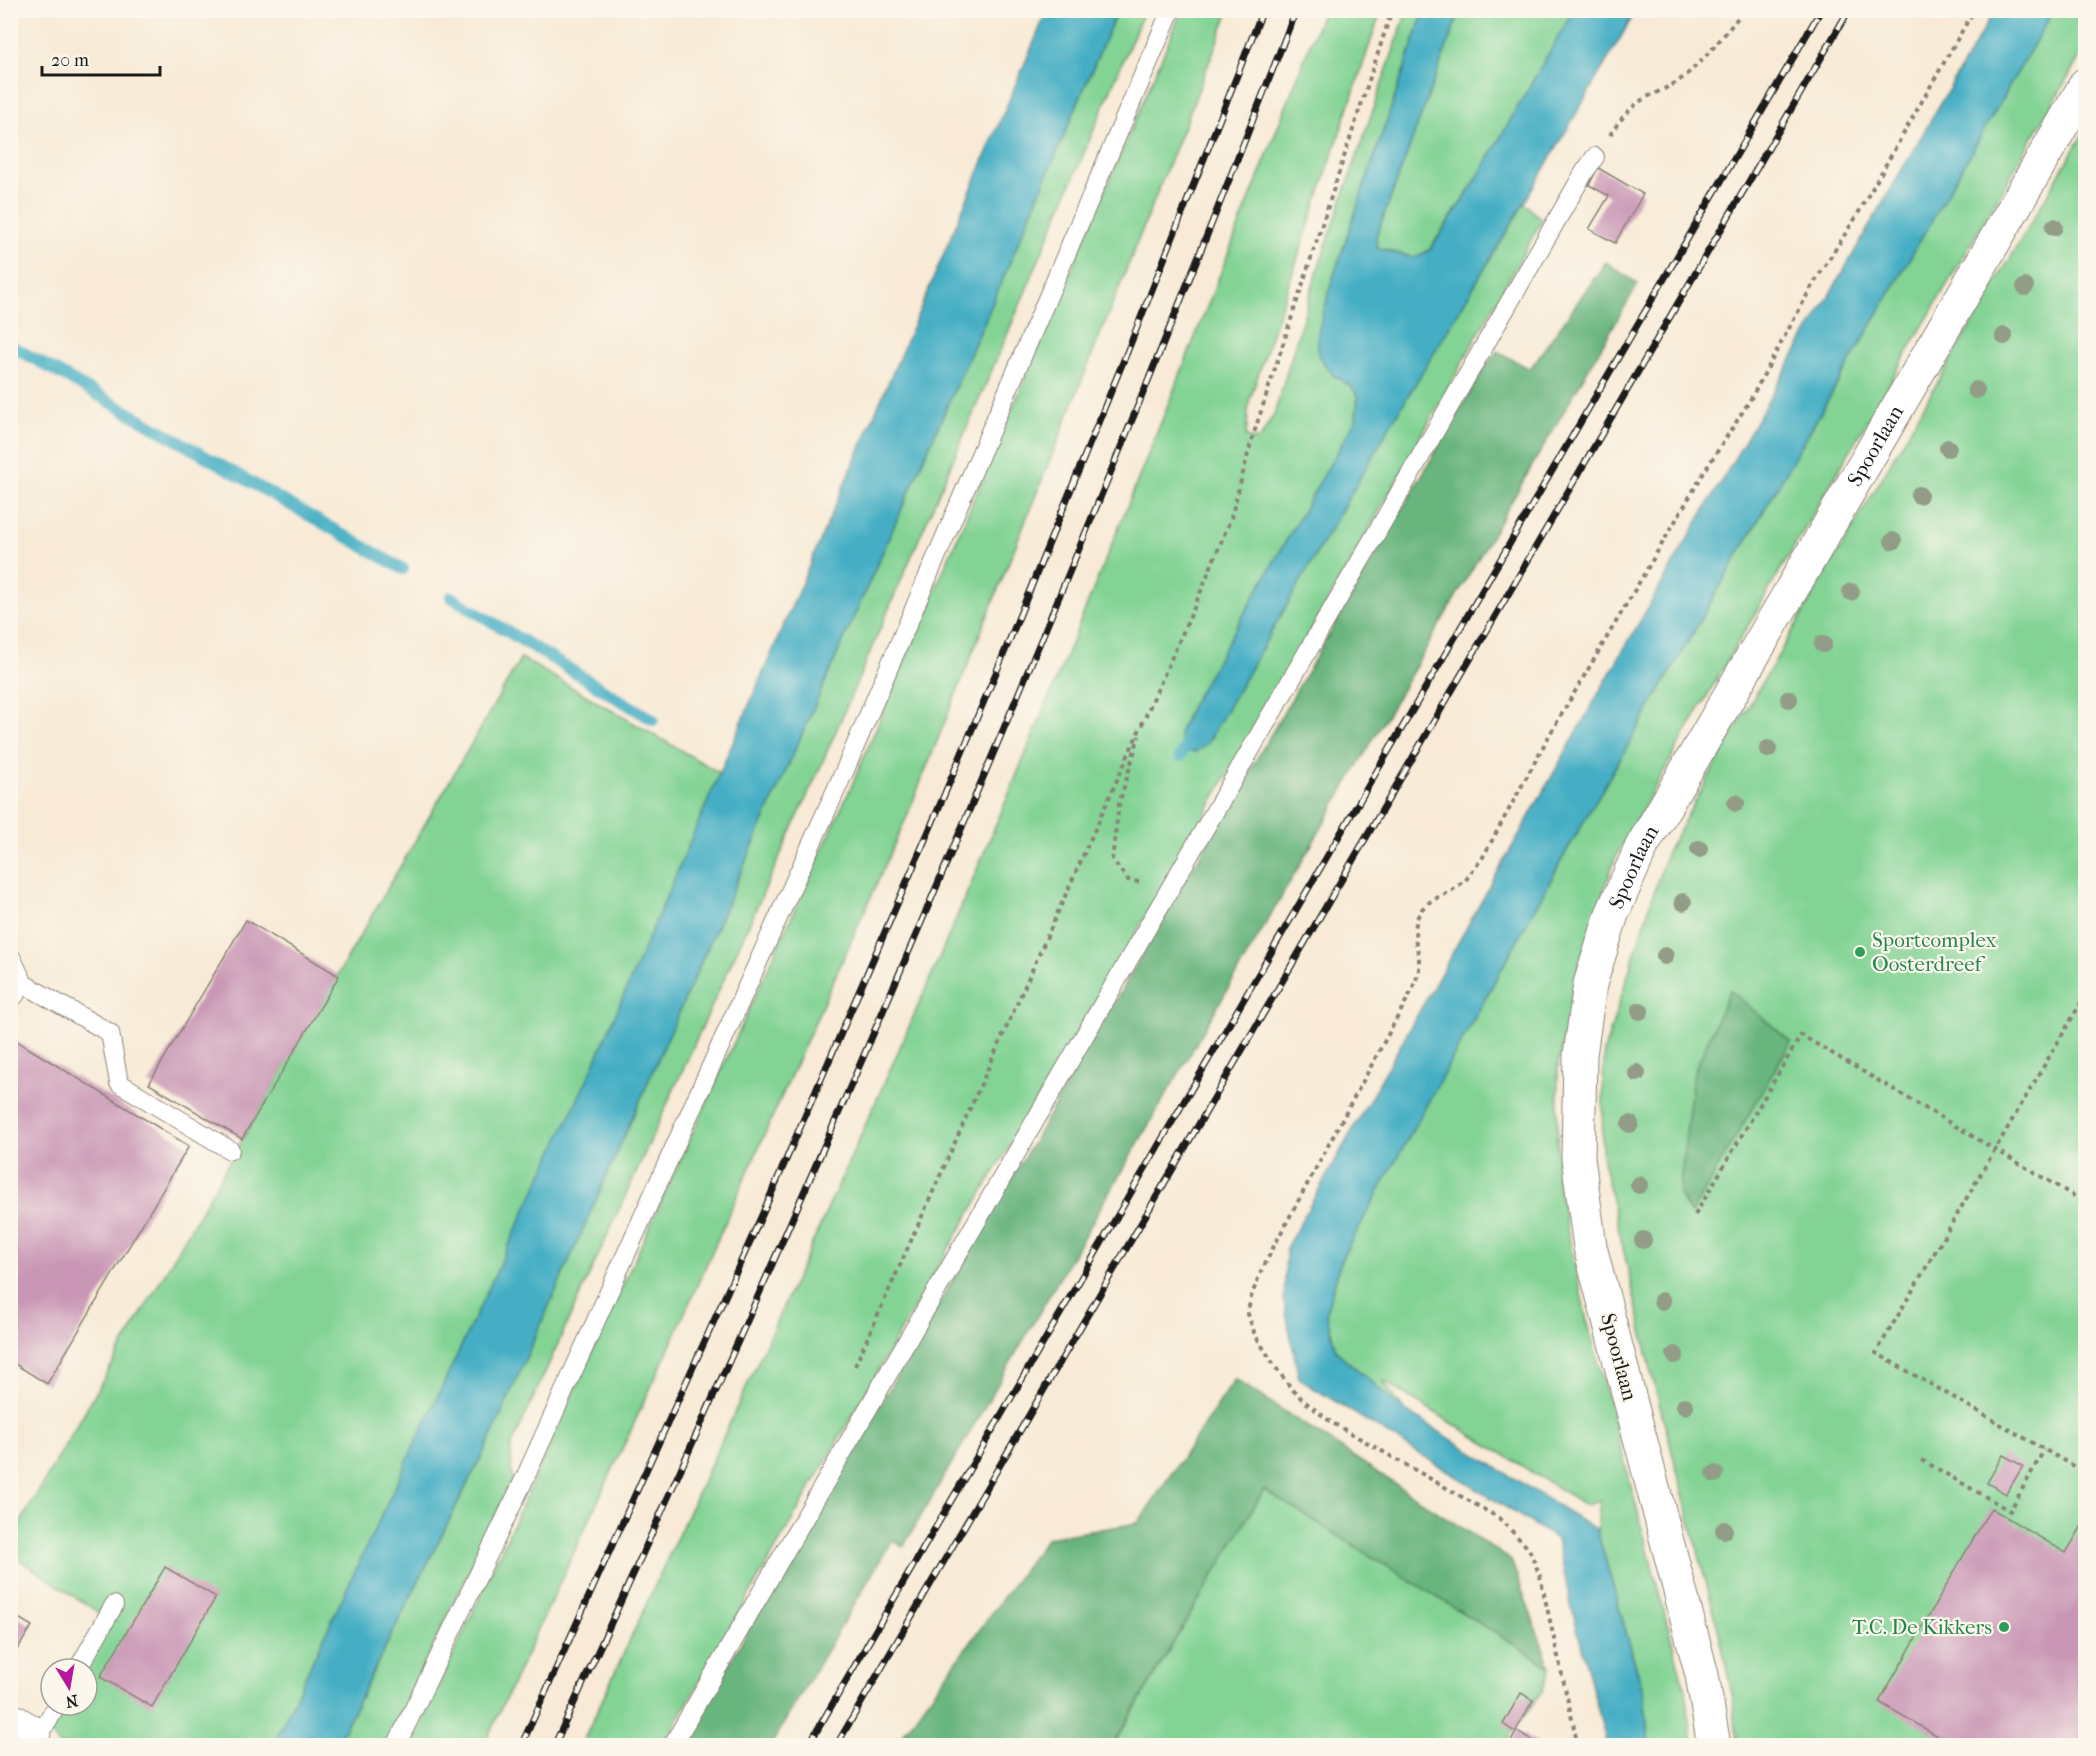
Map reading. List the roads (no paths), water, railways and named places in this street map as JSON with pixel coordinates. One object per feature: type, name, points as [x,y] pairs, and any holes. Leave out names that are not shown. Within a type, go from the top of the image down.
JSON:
[{"type":"main road","name":"Spoorlaan","points":[[1714,1746],[1702,1675],[1590,1246],[1578,1158],[1580,1055],[1590,984],[1612,914],[1648,836],[2085,84]]},
{"type":"lane","points":[[396,1746],[523,1482],[834,794],[1171,10]]},
{"type":"lane","points":[[672,1746],[1579,180],[1595,157]]},
{"type":"lane","points":[[10,955],[24,984],[110,1033],[119,1083],[230,1150]]},
{"type":"lane","points":[[10,1001],[24,984]]},
{"type":"lane","points":[[85,1657],[114,1605]]},
{"type":"lane","points":[[22,1726],[47,1724],[51,1717]]},
{"type":"water","points":[[1047,11],[1117,11],[987,316],[491,1437],[336,1745],[273,1745],[591,1071]]},
{"type":"water","points":[[1424,11],[1460,11],[1376,237],[1377,248],[1415,258],[1430,250],[1476,180],[1573,11],[1636,11],[1387,431],[1208,742],[1196,752],[1184,751],[1179,734],[1190,708],[1356,419],[1358,398],[1352,387],[1333,375],[1318,355],[1318,332],[1332,281]]},
{"type":"water","points":[[1994,11],[2053,11],[1565,854],[1342,1258],[1326,1312],[1336,1351],[1404,1410],[1597,1530],[1644,1695],[1649,1745],[1607,1745],[1571,1605],[1557,1539],[1299,1379],[1284,1303],[1286,1248],[1610,673]]},
{"type":"waterway","points":[[10,345],[403,569]]},
{"type":"waterway","points":[[451,597],[653,720]]},
{"type":"waterway","points":[[1180,756],[1192,736]]},
{"type":"railway","points":[[521,1746],[762,1215],[931,826],[1134,335],[1263,10]]},
{"type":"railway","points":[[554,1746],[710,1405],[1029,670],[1138,407],[1296,10]]},
{"type":"railway","points":[[808,1746],[1821,10]]},
{"type":"railway","points":[[836,1746],[1849,10]]},
{"type":"place","name":"Sportcomplex Oosterdreef","points":[[1860,952]]},
{"type":"place","name":"T.C. De Kikkers","points":[[2004,1627]]}]
